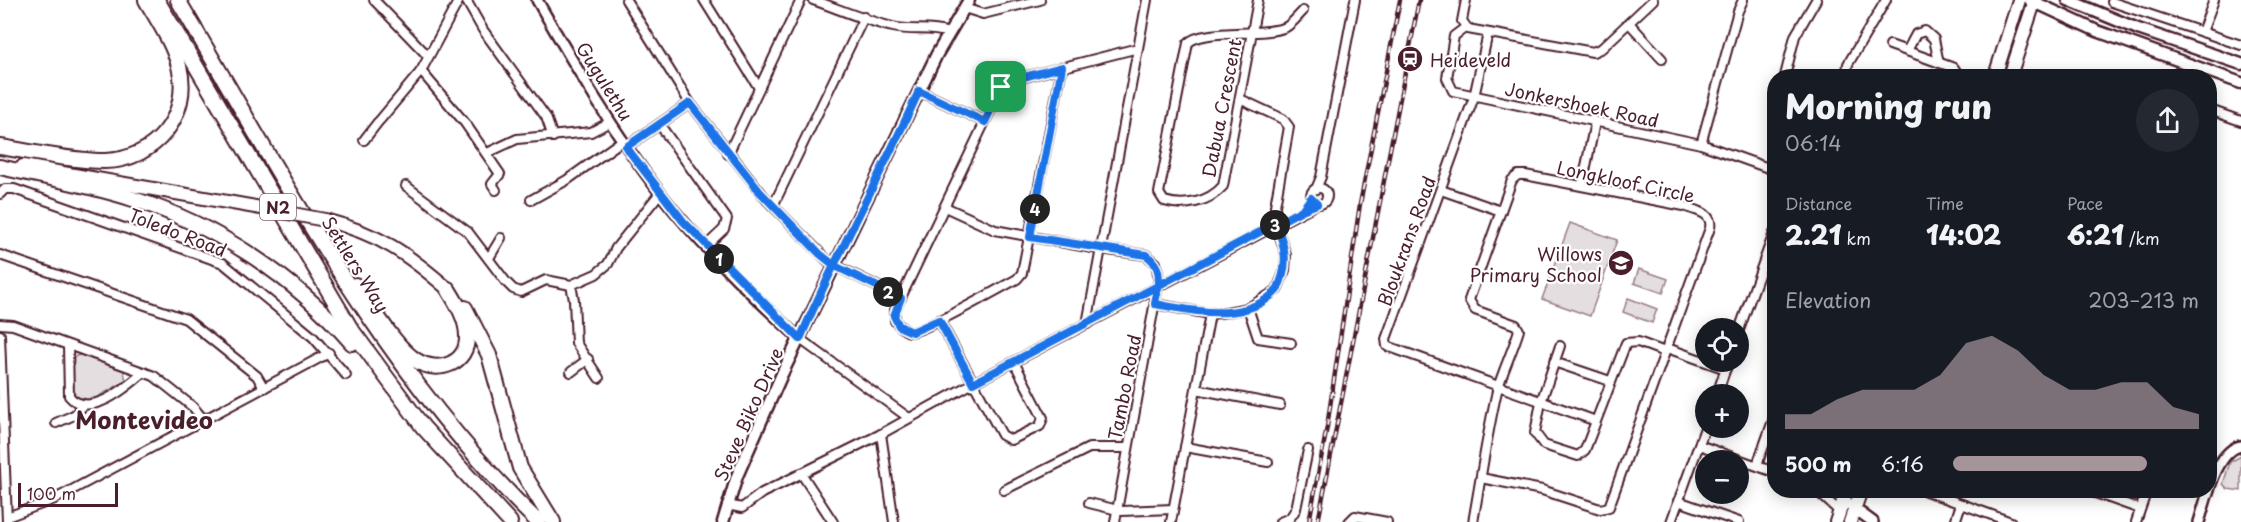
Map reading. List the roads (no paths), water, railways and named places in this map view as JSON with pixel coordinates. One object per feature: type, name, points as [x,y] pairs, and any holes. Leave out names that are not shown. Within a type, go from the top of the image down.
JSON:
[{"type":"highway","points":[[0,147],[110,160],[142,152],[167,131],[180,101],[180,68],[146,0]]},
{"type":"highway","name":"Settlers Way","points":[[157,0],[325,288],[365,349],[408,408],[510,522]]},
{"type":"highway","name":"Settlers Way","points":[[178,0],[360,306],[415,384],[476,457],[538,522]]},
{"type":"highway","points":[[0,167],[134,199],[189,220],[232,242],[280,275],[317,307],[408,408]]},
{"type":"highway","points":[[313,230],[401,347],[427,366],[438,367],[453,363],[466,345],[465,324],[448,289]]},
{"type":"highway","points":[[448,289],[459,299],[477,327],[489,356],[520,468],[553,522]]},
{"type":"main road","points":[[1997,69],[2019,0]]},
{"type":"main road","points":[[2068,0],[2152,34],[2241,64]]},
{"type":"main road","points":[[2012,69],[2033,1],[2097,31],[2202,69]]},
{"type":"main road","name":"Steve Biko Drive","points":[[723,522],[737,476],[798,337],[835,266],[919,91],[966,4]]},
{"type":"main road","points":[[2217,74],[2241,83]]},
{"type":"main road","points":[[0,152],[116,180]]},
{"type":"main road","points":[[0,161],[116,180],[325,220],[371,234],[393,245],[420,264],[448,289]]},
{"type":"main road","points":[[1852,518],[1858,498]]},
{"type":"street","points":[[374,0],[428,56]]},
{"type":"street","points":[[364,140],[420,71],[459,0]]},
{"type":"street","points":[[466,0],[483,30],[546,117],[553,137]]},
{"type":"street","name":"Gugulethu","points":[[537,0],[610,122],[660,193],[706,246],[798,337]]},
{"type":"street","points":[[626,0],[690,103],[728,154],[773,206],[835,266],[901,298]]},
{"type":"street","points":[[704,0],[759,88]]},
{"type":"street","points":[[728,154],[801,0]]},
{"type":"street","points":[[813,0],[892,27],[912,30],[931,27],[949,33]]},
{"type":"street","points":[[966,4],[983,14],[1040,0]]},
{"type":"street","points":[[1087,324],[1147,0]]},
{"type":"street","name":"Dabua Crescent","points":[[1252,31],[1196,38],[1188,43],[1160,183],[1159,195],[1162,200],[1187,205],[1220,189],[1224,181],[1258,0]]},
{"type":"street","points":[[1319,189],[1355,0]]},
{"type":"street","points":[[1466,0],[1462,18],[1466,27],[1593,52],[1599,51],[1653,0]]},
{"type":"street","points":[[1787,69],[1798,29],[1816,0]]},
{"type":"street","points":[[1847,69],[1848,64],[1886,0]]},
{"type":"street","points":[[2202,32],[2214,0]]},
{"type":"street","points":[[1701,144],[1740,1]]},
{"type":"street","points":[[2112,2],[2129,4],[2241,45]]},
{"type":"street","points":[[1252,31],[1287,27],[1303,11]]},
{"type":"street","points":[[773,206],[864,17]]},
{"type":"street","points":[[1629,23],[1662,59]]},
{"type":"street","name":"Jonkershoek Road","points":[[1466,27],[1454,36],[1448,83],[1453,92],[1701,144],[1767,168]]},
{"type":"street","points":[[1907,51],[1916,34],[1925,31],[1934,39],[1939,63]]},
{"type":"street","name":"Bloukrans Road","points":[[1488,33],[1474,97],[1386,339],[1387,346],[1498,387]]},
{"type":"street","points":[[1890,45],[1953,69]]},
{"type":"street","points":[[1062,67],[1024,270],[1017,279],[917,331],[908,331],[895,321],[901,298],[1005,83],[1062,67],[1138,48]]},
{"type":"street","points":[[420,71],[487,153],[500,174],[492,184],[496,190]]},
{"type":"street","points":[[919,91],[985,122]]},
{"type":"street","points":[[1155,304],[1210,314],[1248,308],[1273,295],[1284,276],[1286,255],[1276,224],[1275,206],[1289,127],[1283,119],[1240,99]]},
{"type":"street","points":[[531,200],[660,125],[690,103]]},
{"type":"street","points":[[2217,112],[2241,121]]},
{"type":"street","points":[[487,153],[517,139],[591,132],[610,122]]},
{"type":"street","points":[[1582,186],[1595,122]]},
{"type":"street","points":[[660,125],[727,219],[726,226],[706,246]]},
{"type":"street","name":"Longkloof Circle","points":[[1473,522],[1481,478],[1498,387],[1518,328],[1475,310],[1469,300],[1511,182],[1518,175],[1684,206],[1705,214],[1710,219],[1710,228],[1607,508],[1600,509],[1542,490],[1481,478]]},
{"type":"street","points":[[406,186],[463,227],[516,291],[521,292],[550,280],[571,285],[596,274],[605,267],[616,248],[660,193]]},
{"type":"street","name":"Toledo Road","points":[[0,194],[6,189],[14,189],[222,262],[314,337],[346,375]]},
{"type":"street","points":[[727,505],[742,508],[762,493],[881,434],[1157,285],[1276,224],[1314,201],[1326,199],[1326,193],[1319,189]]},
{"type":"street","points":[[1314,201],[1311,193],[1319,189]]},
{"type":"street","points":[[1441,190],[1501,211]]},
{"type":"street","name":"Tambo Road","points":[[945,207],[987,227],[1030,237],[1146,255],[1158,267],[1155,304],[1115,522]]},
{"type":"street","points":[[489,258],[501,238]]},
{"type":"street","points":[[0,255],[186,319],[257,376],[264,388]]},
{"type":"street","points":[[1744,318],[1767,255]]},
{"type":"street","points":[[571,285],[576,343],[599,378]]},
{"type":"street","points":[[1248,308],[1258,338],[1290,343]]},
{"type":"street","points":[[1171,522],[1210,314]]},
{"type":"street","points":[[939,320],[1005,439],[1014,440],[1040,426],[1043,418],[1014,362]]},
{"type":"street","points":[[0,324],[13,325],[161,379],[204,420]]},
{"type":"street","points":[[0,335],[7,519],[55,499],[329,353]]},
{"type":"street","points":[[798,337],[909,418]]},
{"type":"street","points":[[1560,346],[1535,427],[1536,438],[1545,445],[1575,456],[1581,455],[1585,450],[1626,343],[1638,342],[1695,357]]},
{"type":"street","points":[[68,346],[68,392],[72,399],[84,405],[94,404],[126,387],[144,372]]},
{"type":"street","points":[[571,372],[588,359]]},
{"type":"street","points":[[1554,362],[1610,381]]},
{"type":"street","points":[[1498,387],[1596,421]]},
{"type":"street","points":[[1196,389],[1280,405]]},
{"type":"street","points":[[56,423],[74,415],[84,405]]},
{"type":"street","points":[[881,434],[894,522]]},
{"type":"street","points":[[1757,465],[1767,437]]},
{"type":"street","points":[[1671,522],[1702,438]]},
{"type":"street","points":[[1699,445],[1767,469]]},
{"type":"street","points":[[2217,471],[2224,456],[2232,448],[2241,446]]},
{"type":"street","points":[[1185,447],[1268,462]]},
{"type":"street","points":[[1004,490],[1089,448],[1128,448]]},
{"type":"street","points":[[1280,522],[1290,518],[1298,503],[1308,450]]},
{"type":"street","points":[[801,473],[833,522]]},
{"type":"street","points":[[1945,498],[2011,522]]},
{"type":"street","points":[[2109,498],[2140,509]]},
{"type":"street","points":[[2136,522],[2144,498]]},
{"type":"street","points":[[2199,522],[2206,498]]},
{"type":"street","points":[[1678,501],[1739,522]]},
{"type":"street","points":[[1089,503],[1117,510],[1173,509]]},
{"type":"street","points":[[1955,522],[1961,504]]},
{"type":"street","points":[[1841,506],[1852,518],[1873,522]]},
{"type":"street","points":[[1349,522],[1355,516],[1387,522]]},
{"type":"railway","points":[[1309,522],[1327,427],[1360,204],[1400,0]]},
{"type":"railway","points":[[1318,522],[1419,0]]},
{"type":"place","name":"Heideveld","points":[[1410,59]]},
{"type":"place","name":"Willows Primary School","points":[[1621,263]]},
{"type":"district","name":"Montevideo","points":[[144,419]]}]
